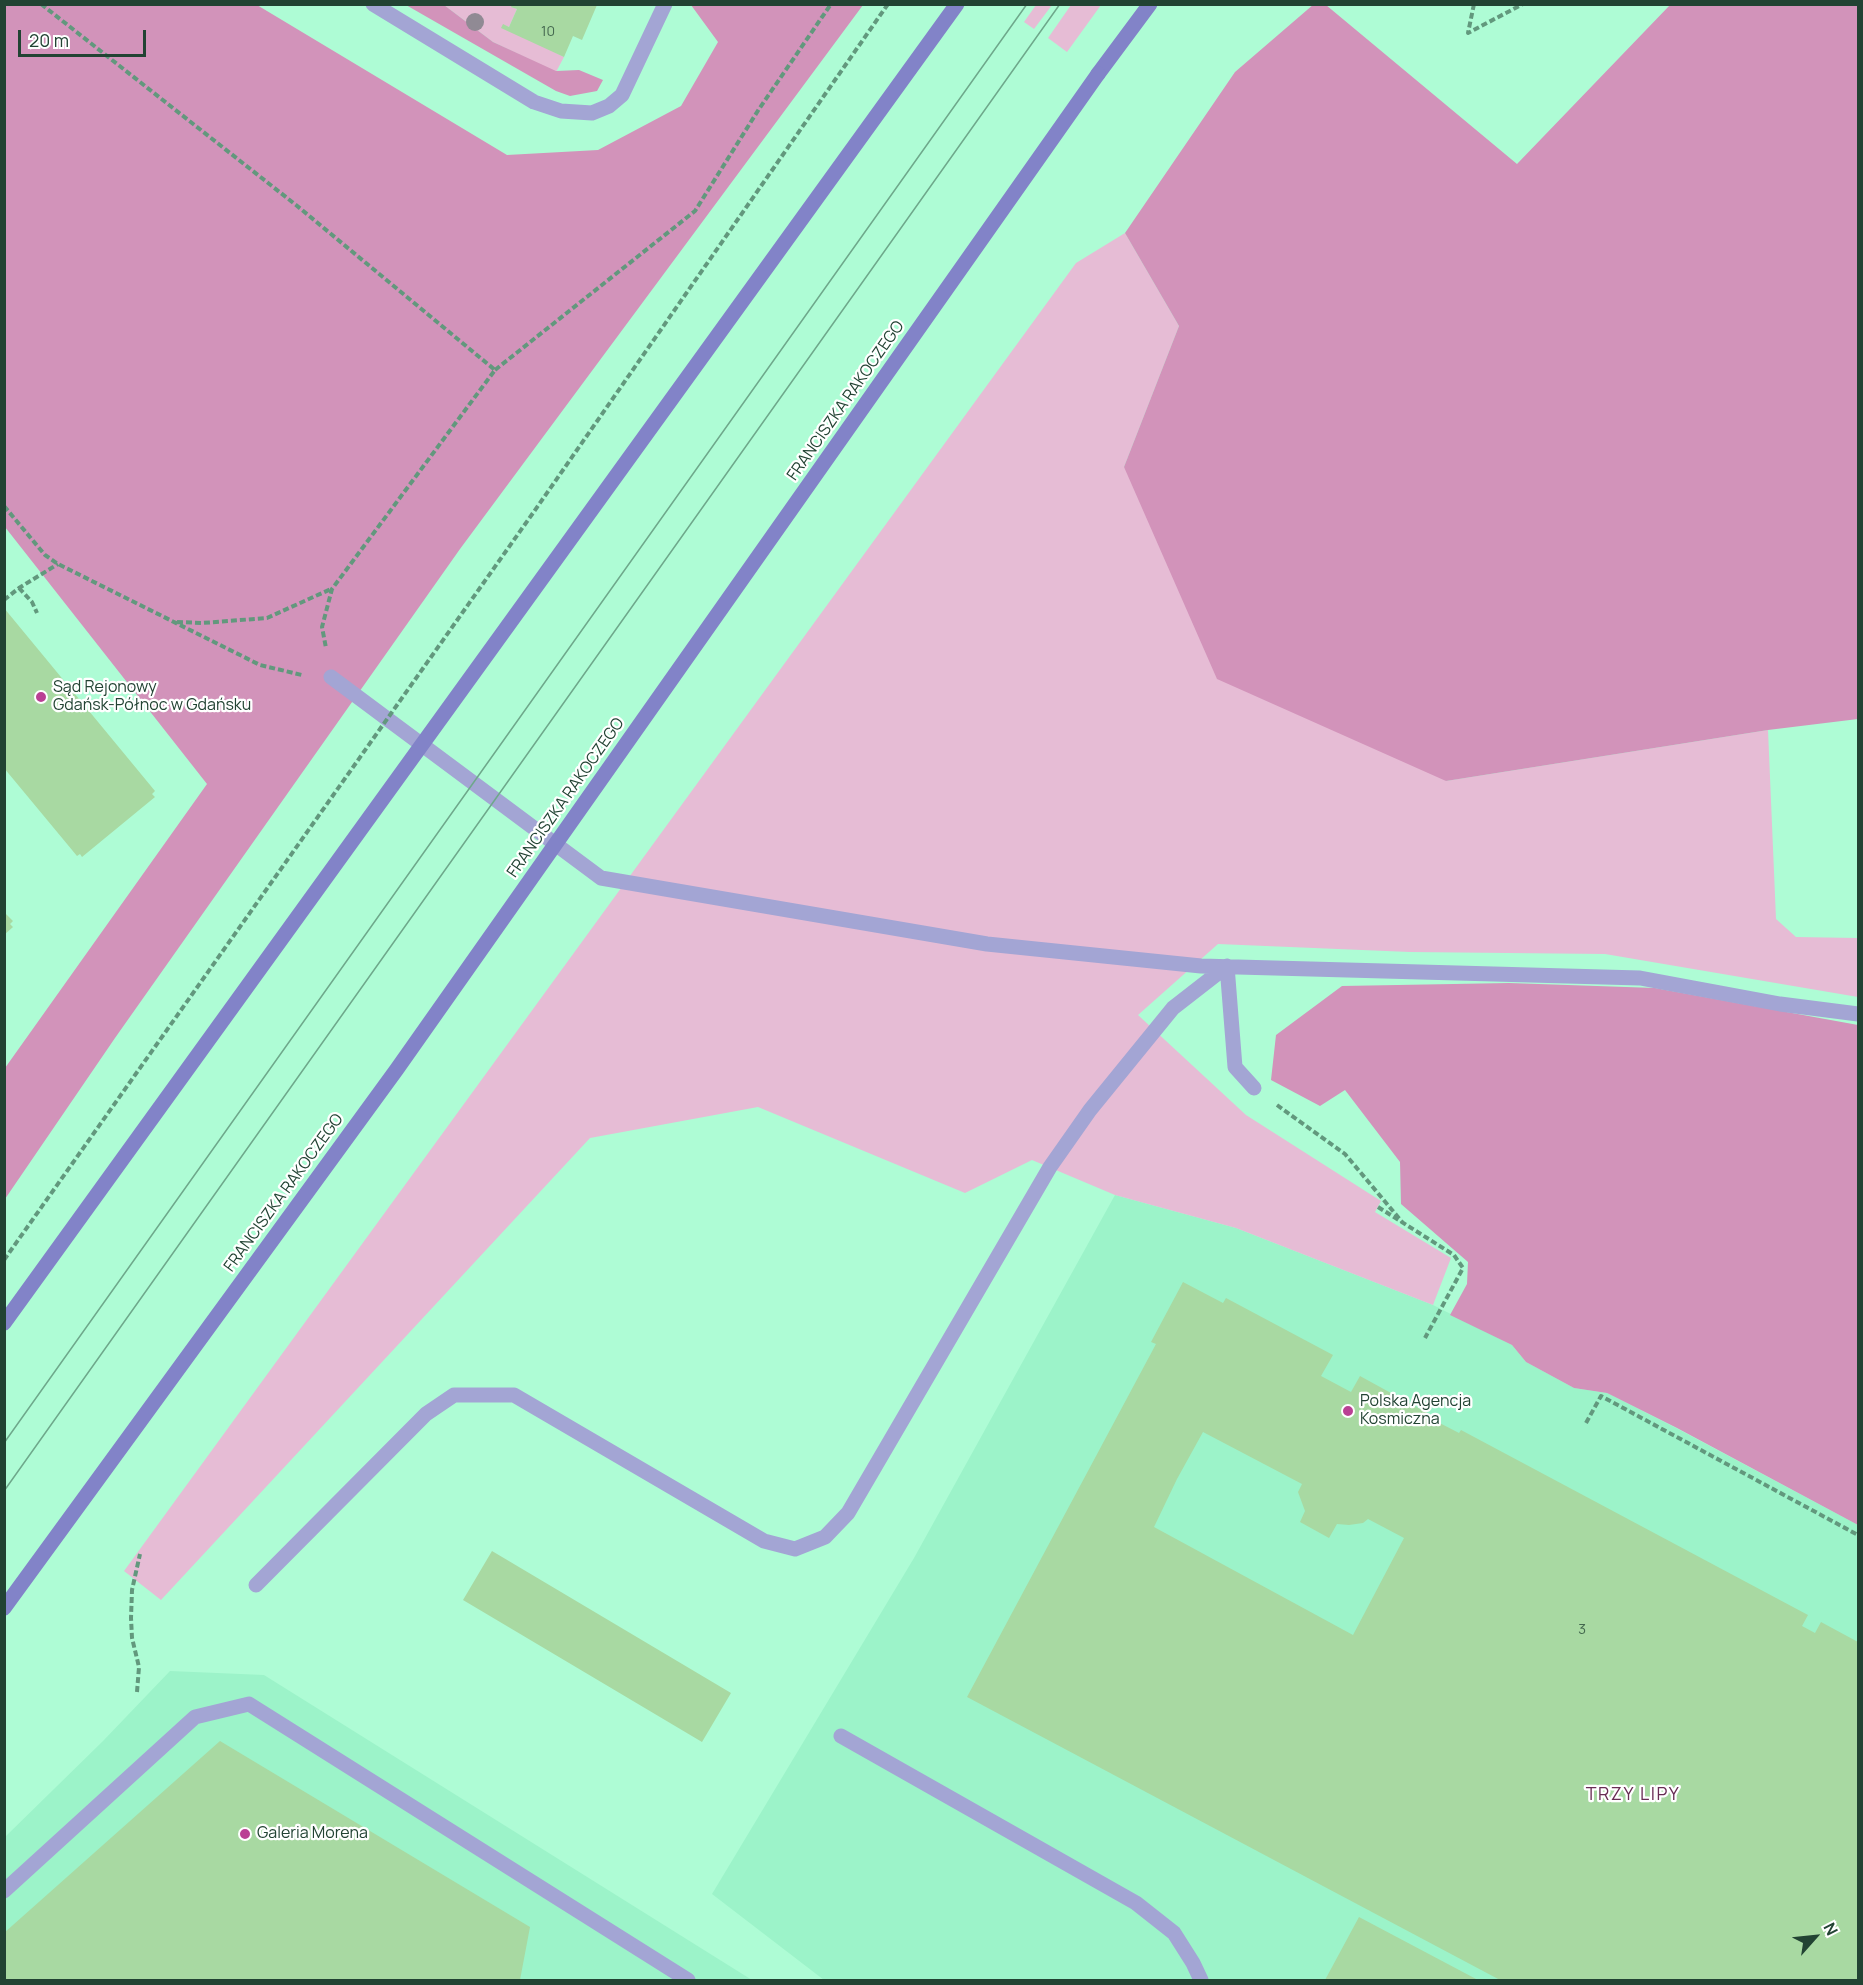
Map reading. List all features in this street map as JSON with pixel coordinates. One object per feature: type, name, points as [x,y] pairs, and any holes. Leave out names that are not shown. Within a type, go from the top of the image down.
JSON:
[{"type":"main road","points":[[4,1323],[957,4]]},
{"type":"main road","name":"FRANCISZKA RAKOCZEGO","points":[[4,1608],[397,1068],[1098,74],[1150,4]]},
{"type":"lane","points":[[373,4],[534,102],[561,111],[592,113],[609,106],[622,95],[664,4]]},
{"type":"lane","points":[[331,677],[601,878],[987,944],[1201,966],[1640,978],[1780,1004],[1858,1014]]},
{"type":"lane","points":[[1227,966],[1234,1067],[1254,1088]]},
{"type":"lane","points":[[256,1585],[426,1414],[454,1395],[514,1395],[764,1541],[795,1549],[825,1537],[848,1514],[1050,1167],[1090,1110],[1173,1008],[1227,966]]},
{"type":"lane","points":[[4,1891],[195,1718],[249,1704],[688,1980]]},
{"type":"lane","points":[[841,1736],[1136,1903],[1174,1933],[1201,1980]]},
{"type":"path","points":[[41,4],[296,205],[495,370]]},
{"type":"path","points":[[4,506],[45,555],[57,564],[260,664],[295,674],[331,677],[322,627],[332,589],[495,370],[695,211],[759,109],[831,4]]},
{"type":"path","points":[[4,1260],[540,503],[888,4]]},
{"type":"path","points":[[1474,4],[1468,33],[1523,4]]},
{"type":"path","points":[[4,600],[57,564]]},
{"type":"path","points":[[19,588],[32,602],[36,613]]},
{"type":"path","points":[[175,621],[202,623],[267,618],[332,589]]},
{"type":"path","points":[[1254,1088],[1345,1154],[1403,1223]]},
{"type":"path","points":[[1378,1206],[1454,1255],[1462,1268],[1425,1338]]},
{"type":"path","points":[[1586,1423],[1601,1396],[1858,1535]]},
{"type":"path","points":[[137,1692],[139,1667],[132,1638],[132,1590],[140,1554]]},
{"type":"shaded area","points":[[1314,4],[1326,5],[1517,164],[1670,5],[1858,5],[1858,719],[1768,730],[1446,781],[1217,679],[1124,467],[1179,326],[1125,233],[1235,72]]},
{"type":"shaded area","points":[[5,5],[257,5],[507,155],[598,150],[681,106],[718,42],[691,5],[863,5],[460,549],[115,1038],[5,1199],[5,1068],[207,784],[5,527]]},
{"type":"shaded area","points":[[406,5],[444,5],[493,42],[556,71],[579,70],[603,80],[597,91],[570,96],[556,91]]},
{"type":"shaded area","points":[[444,5],[512,5],[517,9],[509,27],[503,25],[564,57],[556,72],[493,42]]},
{"type":"shaded area","points":[[1036,5],[1052,5],[1034,29],[1024,22]]},
{"type":"shaded area","points":[[1071,5],[1101,5],[1067,52],[1048,38]]},
{"type":"shaded area","points":[[1125,233],[1179,326],[1124,467],[1446,781],[1768,730],[1776,919],[1796,937],[1858,938],[1858,997],[1605,954],[1410,952],[1218,944],[1138,1015],[1246,1115],[1381,1201],[1375,1212],[1451,1258],[1433,1305],[1236,1228],[1115,1195],[1032,1160],[965,1193],[758,1107],[590,1138],[161,1600],[124,1571],[1076,263]]},
{"type":"shaded area","points":[[1509,983],[1655,988],[1858,1025],[1858,1525],[1607,1393],[1574,1388],[1526,1362],[1512,1345],[1450,1315],[1467,1284],[1468,1262],[1401,1204],[1400,1162],[1345,1090],[1320,1106],[1271,1080],[1276,1035],[1342,986]]},
{"type":"shaded area","points":[[1115,1195],[1236,1228],[1433,1305],[1512,1345],[1526,1362],[1574,1388],[1607,1393],[1858,1525],[1858,1980],[824,1980],[712,1894],[914,1558]]},
{"type":"shaded area","points":[[170,1671],[264,1675],[752,1980],[5,1980],[5,1837],[103,1741]]},
{"type":"building","points":[[512,5],[597,5],[582,40],[573,36],[564,57],[501,28],[503,24],[509,27],[517,9],[511,7]]},
{"type":"building","name":"Sąd Rejonowy Gdańsk-Północ w Gdańsku","points":[[4,608],[155,791],[152,794],[155,797],[82,857],[80,854],[77,856],[4,768]]},
{"type":"building","points":[[4,912],[13,921],[10,924],[13,927],[4,935]]},
{"type":"building","points":[[1183,1282],[1223,1303],[1226,1298],[1333,1355],[1321,1376],[1351,1392],[1360,1376],[1431,1415],[1430,1418],[1459,1433],[1461,1430],[1808,1615],[1802,1626],[1815,1633],[1821,1622],[1858,1642],[1858,1980],[1500,1980],[967,1697],[1156,1344],[1151,1342]],"holes":[[[1203,1432],[1302,1484],[1298,1492],[1305,1511],[1300,1522],[1329,1538],[1337,1524],[1363,1523],[1368,1519],[1404,1538],[1353,1635],[1154,1527]]]},
{"type":"building","points":[[492,1551],[731,1693],[702,1742],[463,1600]]},
{"type":"building","name":"Galeria Morena","points":[[220,1741],[530,1927],[520,1980],[4,1980],[4,1933]]},
{"type":"building","points":[[1359,1917],[1478,1980],[1325,1980]]},
{"type":"tram line","points":[[4,1443],[1027,4]]},
{"type":"tram line","points":[[4,1491],[1060,4]]},
{"type":"place","name":"Sąd Rejonowy Gdańsk-Północ w Gdańsku","points":[[41,697]]},
{"type":"place","name":"Polska Agencja Kosmiczna","points":[[1348,1411]]},
{"type":"place","name":"Galeria Morena","points":[[245,1834]]},
{"type":"district","name":"TRZY LIPY","points":[[1633,1795]]}]
